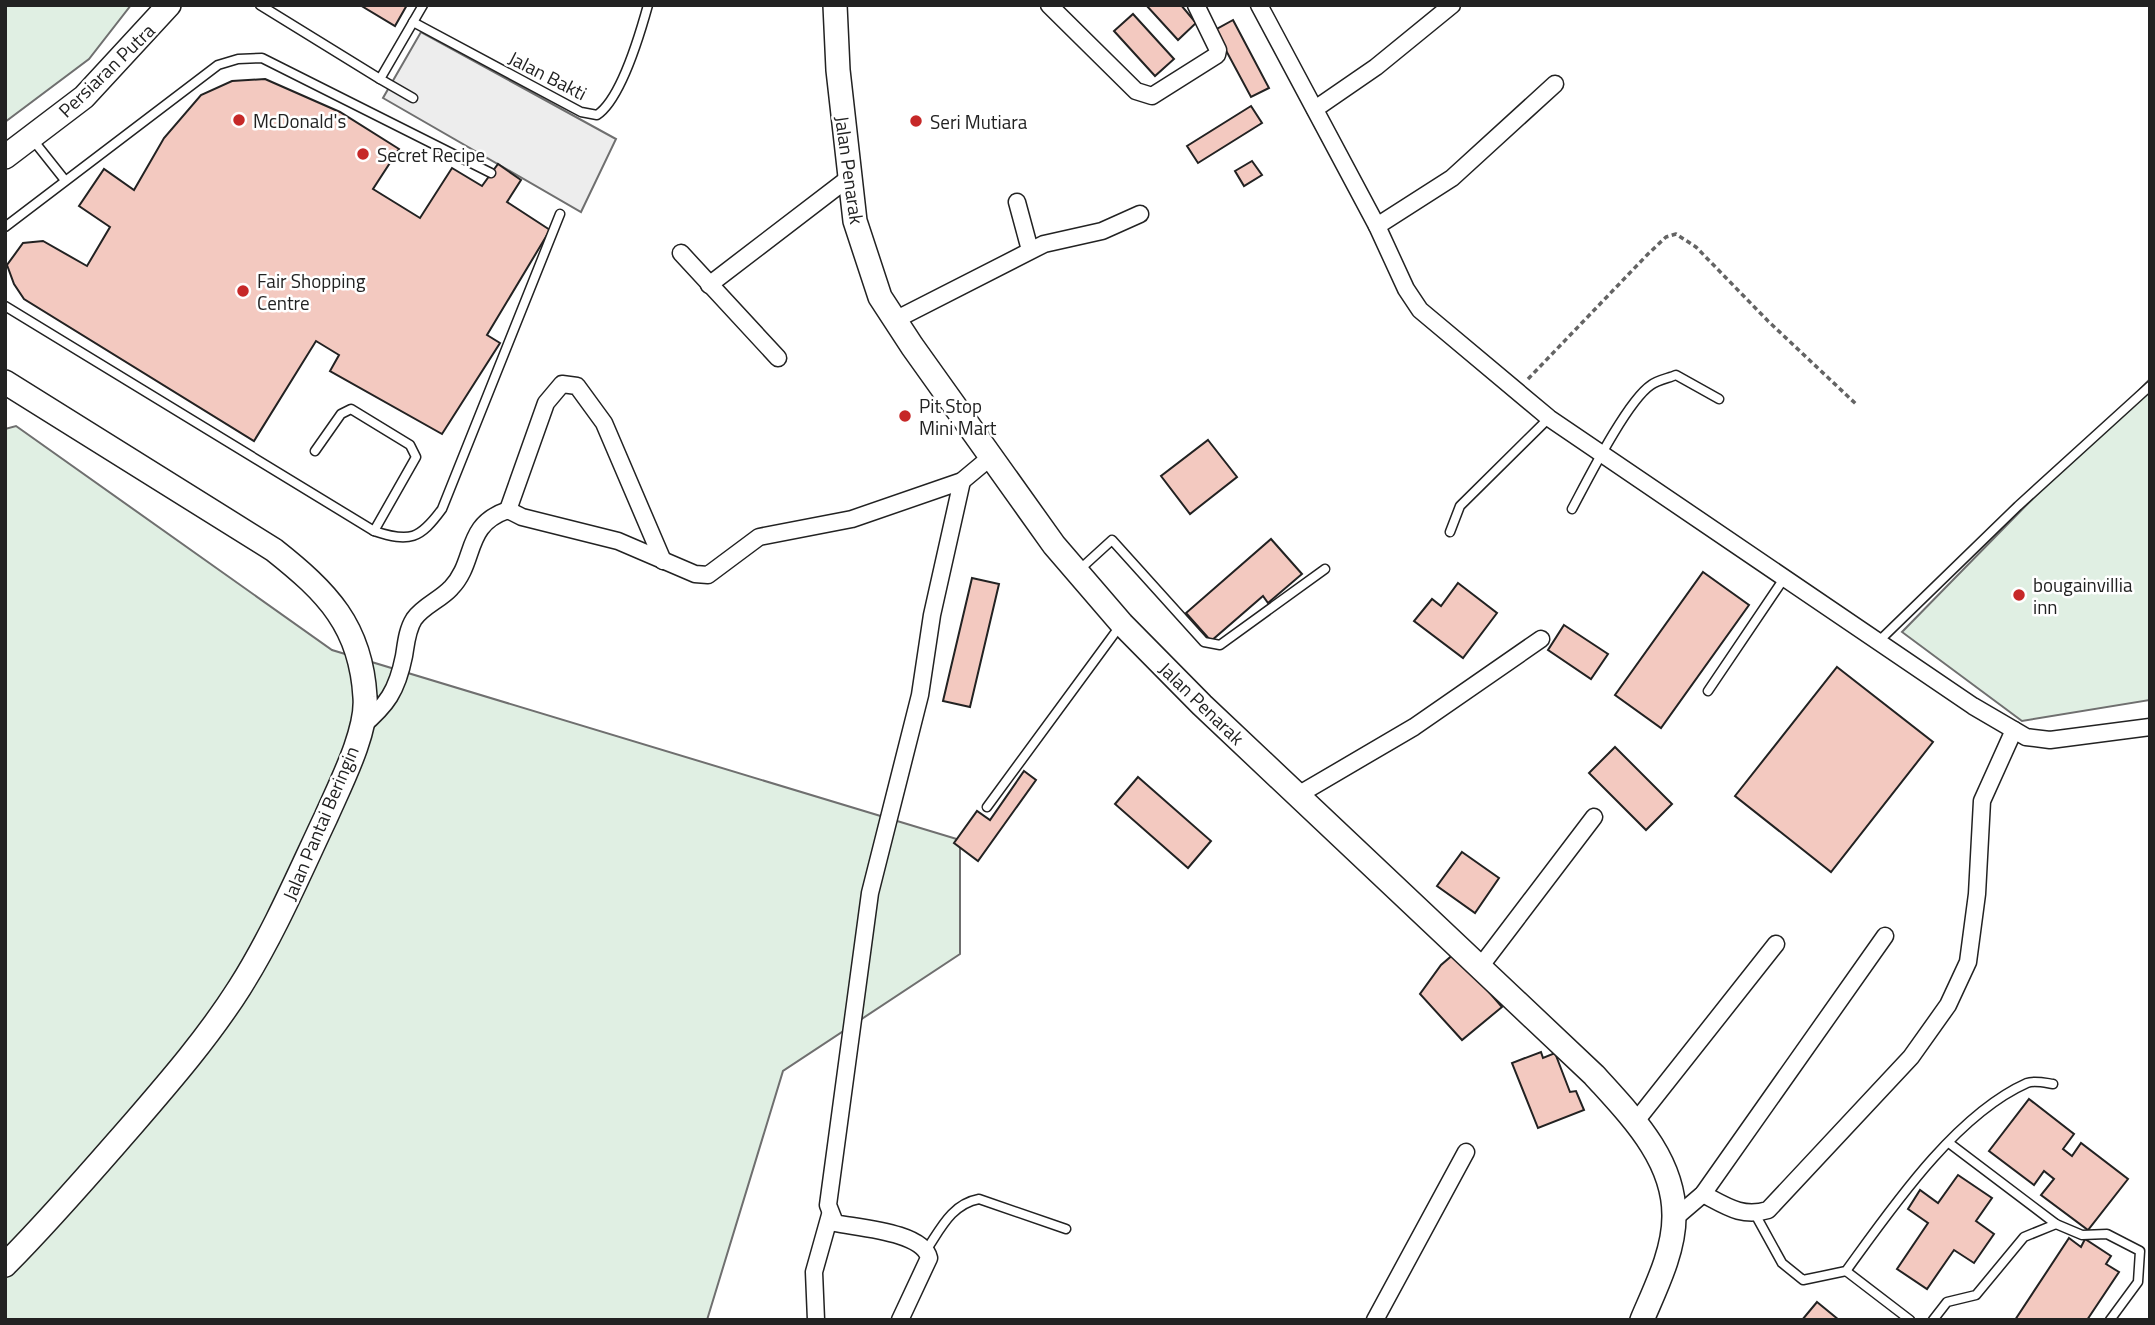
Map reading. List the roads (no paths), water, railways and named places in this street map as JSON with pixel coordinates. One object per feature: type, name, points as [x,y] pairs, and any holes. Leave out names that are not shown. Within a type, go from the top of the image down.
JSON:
[{"type":"street","name":"Persiaran Putra","points":[[5,157],[84,97],[169,5]]},
{"type":"street","name":"Jalan Penarak","points":[[835,5],[838,70],[855,221],[880,297],[1054,545],[1122,624],[1202,705],[1594,1075],[1636,1121],[1659,1156],[1671,1193],[1675,1218],[1666,1259],[1642,1320]]},
{"type":"street","points":[[1049,5],[1136,90],[1152,96],[1217,55],[1218,50],[1196,5]]},
{"type":"street","points":[[1259,5],[1377,226],[1406,289],[1420,310],[1549,418],[1880,640],[1973,706],[2026,737],[2050,740],[2150,727]]},
{"type":"street","points":[[1315,109],[1376,67],[1452,5]]},
{"type":"street","points":[[1377,226],[1452,178],[1555,83]]},
{"type":"street","points":[[709,285],[850,177]]},
{"type":"street","points":[[1017,202],[1031,250]]},
{"type":"street","points":[[895,320],[1031,250],[1102,231],[1140,214]]},
{"type":"street","points":[[681,253],[778,358]]},
{"type":"street","name":"Jalan Pantai Beringin","points":[[5,382],[274,550],[327,595],[342,618],[363,675],[366,701],[361,727],[340,786],[287,901],[241,986],[210,1032],[172,1078],[52,1217],[5,1265]]},
{"type":"street","points":[[509,510],[546,402],[562,384],[577,386],[604,423],[663,561]]},
{"type":"street","points":[[361,727],[392,696],[413,620],[450,590],[460,576],[478,531],[492,515],[509,510],[522,517],[618,541],[695,574],[708,575],[759,537],[852,519],[962,481],[992,456]]},
{"type":"street","points":[[900,1320],[929,1258],[927,1249],[915,1239],[835,1223],[828,1205],[870,893],[920,695],[932,615],[962,481]]},
{"type":"street","points":[[1298,795],[1414,727],[1541,639]]},
{"type":"street","points":[[1703,1194],[1740,1213],[1755,1214],[1768,1210],[1911,1057],[1948,1005],[1968,962],[1977,894],[1982,801],[2014,730]]},
{"type":"street","points":[[1480,967],[1594,817]]},
{"type":"street","points":[[1675,1218],[1703,1194],[1885,936]]},
{"type":"street","points":[[1636,1121],[1776,944]]},
{"type":"street","points":[[1375,1320],[1466,1152]]},
{"type":"street","points":[[816,1320],[814,1272],[830,1215]]},
{"type":"lane","points":[[260,5],[413,98]]},
{"type":"lane","points":[[380,79],[423,5]]},
{"type":"lane","name":"Jalan Bakti","points":[[414,22],[581,112],[597,115],[605,110],[637,43],[648,5]]},
{"type":"lane","points":[[5,227],[64,179],[218,65],[238,59],[262,58],[491,173]]},
{"type":"lane","points":[[31,138],[64,179]]},
{"type":"lane","points":[[5,306],[374,531],[397,539],[412,537],[426,530],[442,509],[560,214]]},
{"type":"lane","points":[[5,317],[14,313]]},
{"type":"lane","points":[[1572,509],[1601,455],[1651,385],[1676,375],[1718,400]]},
{"type":"lane","points":[[1880,640],[2018,506],[2150,386]]},
{"type":"lane","points":[[315,451],[341,414],[351,409],[410,444],[416,457],[374,531]]},
{"type":"lane","points":[[1450,532],[1460,506],[1549,418]]},
{"type":"lane","points":[[1077,572],[1112,540],[1204,642],[1220,645],[1325,569]]},
{"type":"lane","points":[[1708,691],[1785,577]]},
{"type":"lane","points":[[987,807],[1122,624]]},
{"type":"lane","points":[[1755,1214],[1782,1263],[1803,1280],[1846,1270],[1920,1170],[1986,1110],[2029,1081],[2053,1084]]},
{"type":"lane","points":[[1950,1143],[2056,1224],[2082,1235],[2107,1234],[2140,1251],[2138,1282],[2110,1320]]},
{"type":"lane","points":[[927,1249],[964,1202],[979,1199],[1066,1229]]},
{"type":"lane","points":[[1933,1320],[1947,1302],[1976,1295],[2024,1237],[2056,1224]]},
{"type":"lane","points":[[1846,1270],[1910,1320]]},
{"type":"place","name":"McDonald's","points":[[239,120]]},
{"type":"place","name":"Seri Mutiara","points":[[916,121]]},
{"type":"place","name":"Secret Recipe","points":[[363,154]]},
{"type":"place","name":"Fair Shopping Centre","points":[[243,291]]},
{"type":"place","name":"Pit Stop Mini Mart","points":[[905,416]]},
{"type":"place","name":"bougainvillia inn","points":[[2019,595]]}]
